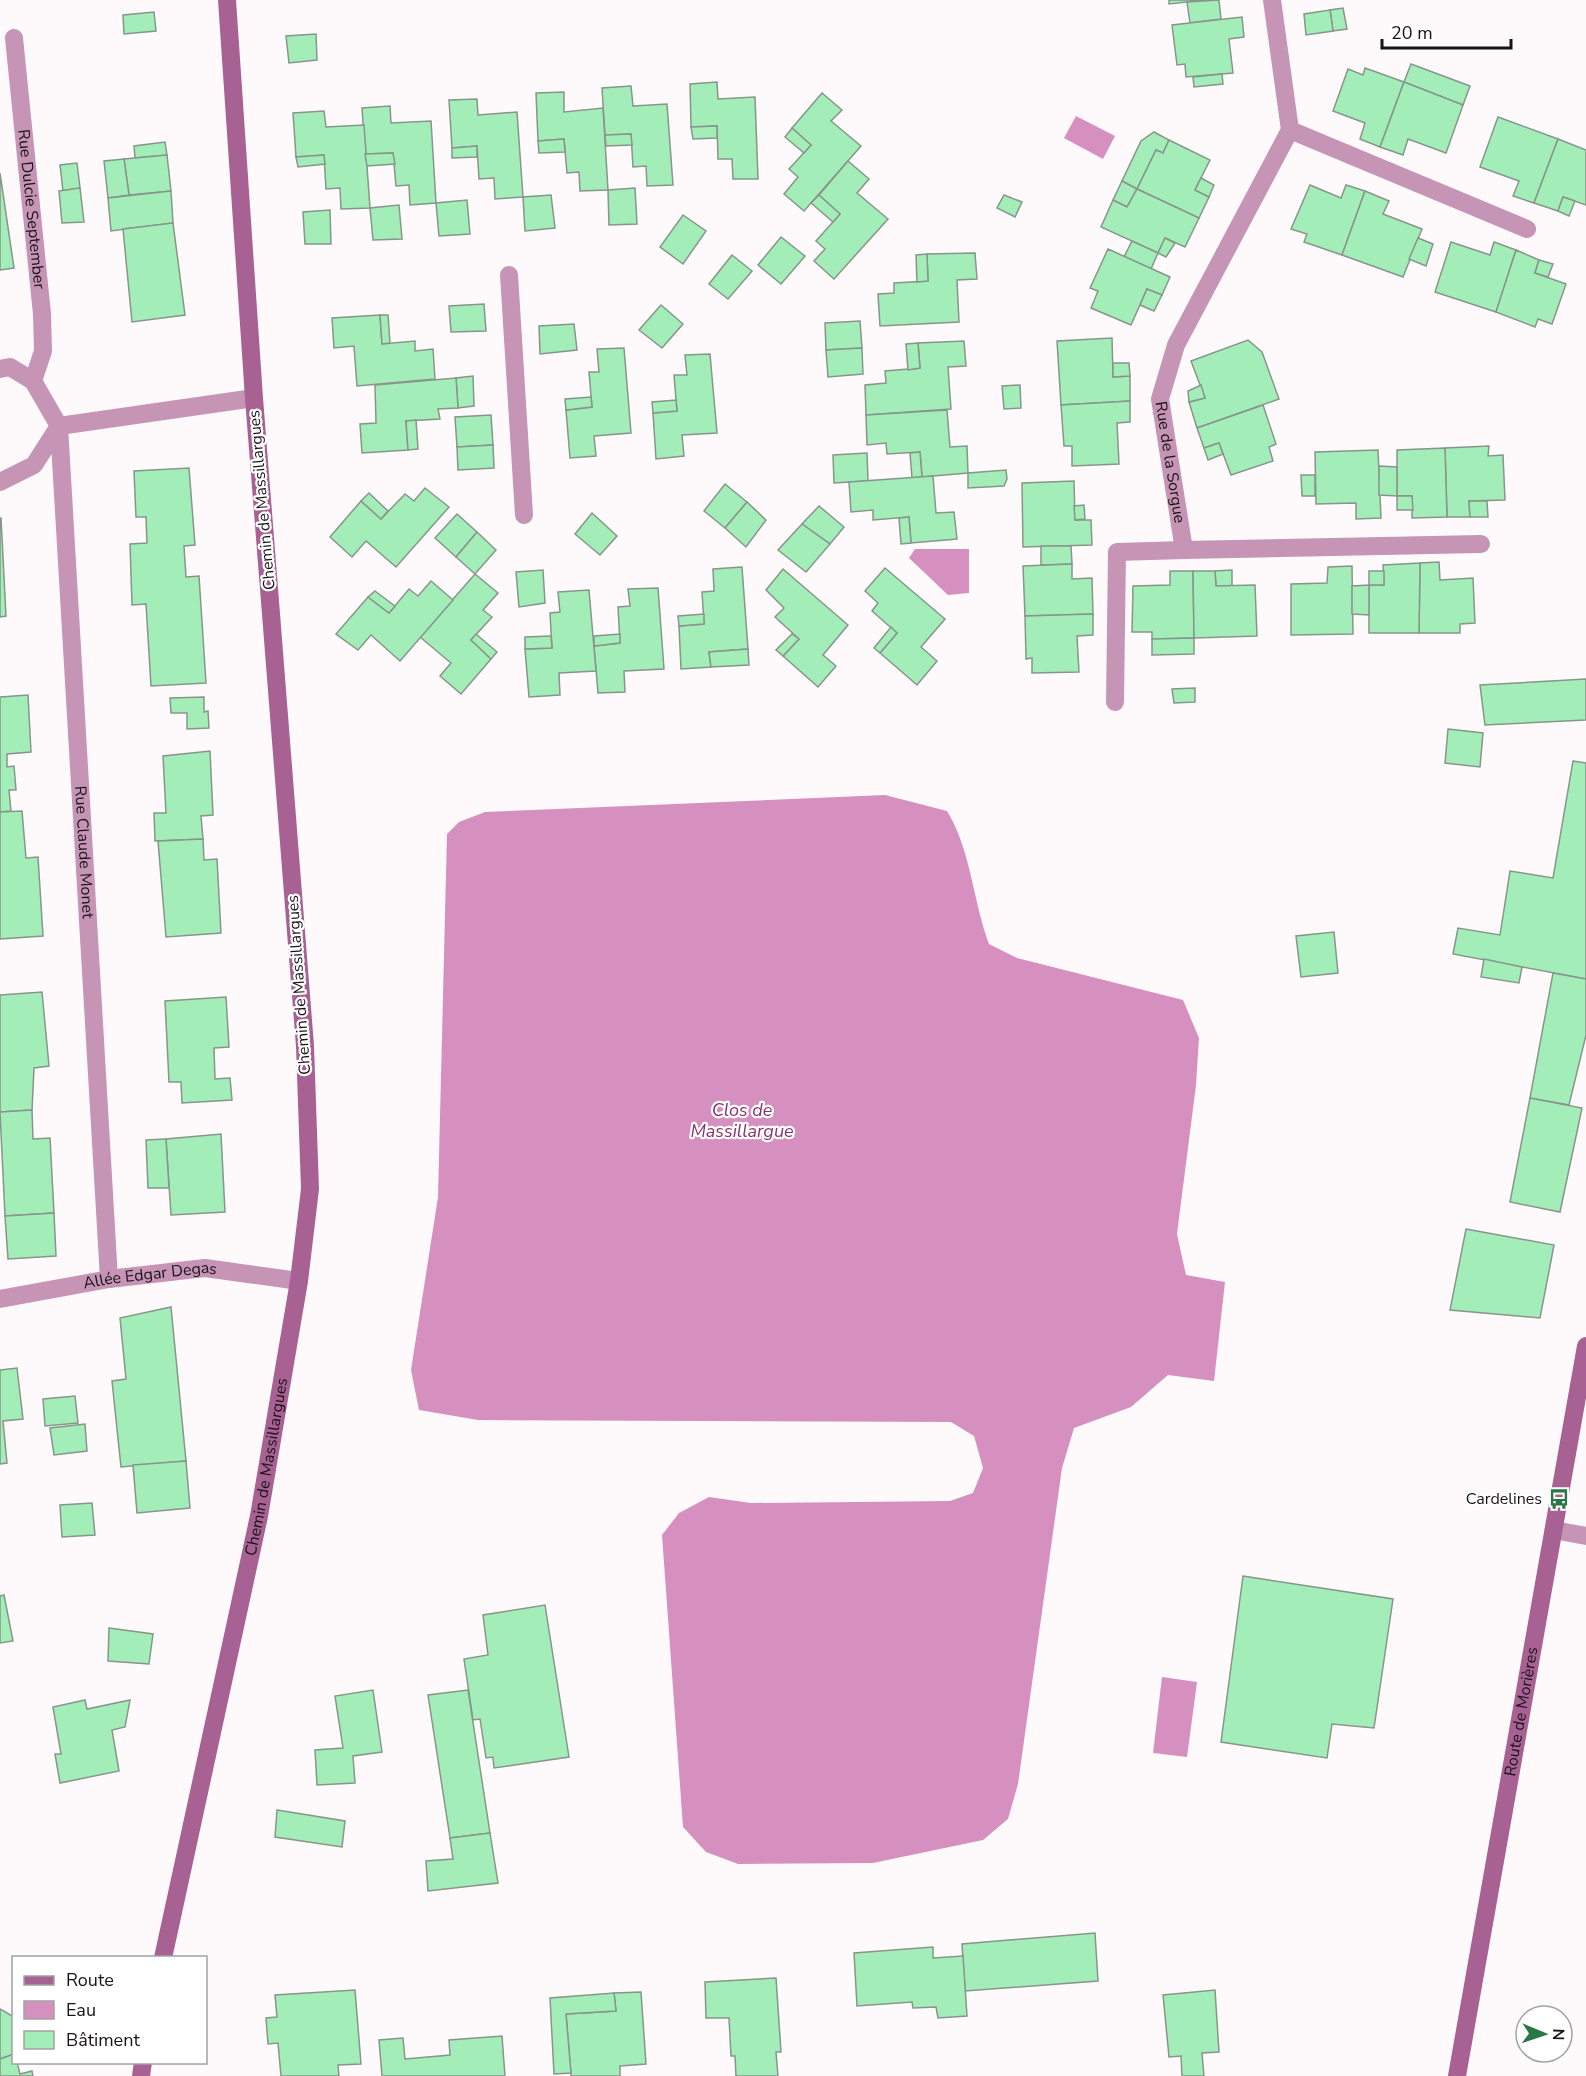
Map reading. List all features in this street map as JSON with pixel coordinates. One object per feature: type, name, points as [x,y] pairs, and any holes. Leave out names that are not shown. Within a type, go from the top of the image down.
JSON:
[{"type":"street","name":"Chemin de Massillargues","points":[[163,1956],[259,1516],[299,1281],[310,1189],[305,1046],[254,398],[227,0]]},
{"type":"street","points":[[1272,0],[1290,130],[1527,229]]},
{"type":"street","name":"Rue Dulcie September","points":[[14,38],[42,314],[43,351],[33,381]]},
{"type":"street","name":"Rue de la Sorgue","points":[[1184,550],[1160,399],[1176,345],[1290,130]]},
{"type":"street","points":[[509,275],[524,515]]},
{"type":"street","points":[[0,369],[10,367],[33,381],[59,426]]},
{"type":"street","points":[[0,482],[34,465],[59,426],[254,398]]},
{"type":"street","name":"Rue Claude Monet","points":[[59,426],[109,1279]]},
{"type":"street","points":[[1115,702],[1117,552],[1481,544]]},
{"type":"street","name":"Allée Edgar Degas","points":[[0,1299],[109,1279],[205,1268],[299,1281]]},
{"type":"street","name":"Route de Morières","points":[[1457,2076],[1586,1346]]},
{"type":"street","points":[[1554,1530],[1586,1536]]},
{"type":"water","points":[[1076,116],[1115,136],[1103,159],[1064,138]]},
{"type":"water","points":[[915,549],[969,549],[969,593],[948,595],[909,558]]},
{"type":"water","name":"Clos de Massillargue","points":[[885,795],[947,811],[967,859],[989,944],[1017,958],[1183,1000],[1199,1038],[1196,1085],[1177,1234],[1186,1275],[1225,1282],[1214,1381],[1168,1375],[1131,1407],[1074,1428],[1062,1468],[1018,1784],[1008,1819],[983,1840],[873,1863],[738,1864],[706,1852],[683,1827],[662,1535],[679,1513],[709,1497],[751,1503],[950,1501],[973,1493],[983,1468],[974,1436],[951,1422],[478,1420],[419,1410],[411,1370],[438,1197],[447,834],[459,822],[485,812]]},
{"type":"water","points":[[1162,1677],[1197,1682],[1187,1757],[1153,1753]]},
{"type":"building","points":[[1169,0],[1205,0],[1169,4]]},
{"type":"building","points":[[1219,0],[1221,19],[1190,23],[1187,2]]},
{"type":"building","points":[[1343,8],[1347,29],[1333,31],[1330,10]]},
{"type":"building","points":[[1330,10],[1333,31],[1306,35],[1304,14]]},
{"type":"building","points":[[154,12],[156,31],[124,34],[123,15]]},
{"type":"building","points":[[1242,17],[1244,37],[1229,39],[1233,73],[1186,77],[1185,64],[1177,65],[1172,25]]},
{"type":"building","points":[[316,34],[317,60],[289,63],[286,36]]},
{"type":"building","points":[[1411,64],[1470,86],[1463,105],[1404,82]]},
{"type":"building","points":[[1365,68],[1404,82],[1380,147],[1360,139],[1365,123],[1333,111],[1348,69],[1363,75]]},
{"type":"building","points":[[1222,74],[1223,84],[1194,87],[1193,77]]},
{"type":"building","points":[[717,82],[718,99],[755,97],[758,179],[733,179],[732,159],[718,159],[717,126],[691,127],[690,84]]},
{"type":"building","points":[[1404,82],[1463,105],[1446,153],[1408,139],[1403,155],[1380,147]]},
{"type":"building","points":[[631,86],[633,106],[667,104],[673,185],[647,186],[646,166],[633,167],[631,134],[605,135],[602,88]]},
{"type":"building","points":[[564,92],[564,112],[603,108],[608,190],[580,191],[579,172],[567,173],[564,139],[538,141],[536,93]]},
{"type":"building","points":[[822,93],[842,110],[831,121],[861,146],[804,211],[784,194],[798,177],[789,169],[811,145],[792,128]]},
{"type":"building","points":[[477,99],[478,115],[517,112],[523,197],[495,199],[494,178],[479,179],[477,146],[452,148],[449,100]]},
{"type":"building","points":[[390,106],[391,123],[431,121],[436,203],[410,205],[409,185],[396,186],[393,153],[365,154],[362,108]]},
{"type":"building","points":[[324,111],[326,127],[364,125],[370,208],[341,209],[340,188],[326,189],[324,155],[296,157],[293,113]]},
{"type":"building","points":[[1498,117],[1558,139],[1534,203],[1513,196],[1519,181],[1480,167]]},
{"type":"building","points":[[717,126],[717,138],[693,139],[691,127]]},
{"type":"building","points":[[792,128],[811,145],[804,153],[785,137]]},
{"type":"building","points":[[1154,132],[1169,140],[1163,153],[1156,150],[1137,189],[1122,181],[1141,141]]},
{"type":"building","points":[[631,134],[632,145],[606,146],[605,135]]},
{"type":"building","points":[[564,139],[565,152],[539,153],[538,141]]},
{"type":"building","points":[[1558,139],[1586,150],[1586,205],[1563,197],[1558,211],[1534,203]]},
{"type":"building","points":[[1169,140],[1210,160],[1195,190],[1209,197],[1199,218],[1137,189],[1156,150],[1163,153]]},
{"type":"building","points":[[165,142],[167,155],[135,158],[134,146]]},
{"type":"building","points":[[477,146],[477,157],[452,158],[452,148]]},
{"type":"building","points":[[393,153],[395,164],[367,166],[365,154]]},
{"type":"building","points":[[167,155],[171,191],[129,195],[124,159]]},
{"type":"building","points":[[324,155],[325,164],[298,167],[296,157]]},
{"type":"building","points":[[124,159],[129,195],[108,198],[104,161]]},
{"type":"building","points":[[848,161],[869,179],[857,193],[888,219],[834,279],[814,261],[825,249],[816,241],[840,214],[819,195]]},
{"type":"building","points":[[77,163],[80,188],[63,191],[60,165]]},
{"type":"building","points":[[0,173],[14,268],[0,270]]},
{"type":"building","points":[[1201,178],[1214,185],[1209,197],[1195,190]]},
{"type":"building","points":[[1122,181],[1137,189],[1127,207],[1113,200]]},
{"type":"building","points":[[1310,185],[1341,198],[1346,185],[1365,191],[1342,255],[1304,242],[1307,234],[1291,229]]},
{"type":"building","points":[[80,188],[84,222],[62,223],[59,191]]},
{"type":"building","points":[[635,188],[637,224],[609,225],[608,190]]},
{"type":"building","points":[[1137,189],[1199,218],[1185,247],[1165,238],[1158,253],[1101,227],[1113,200],[1127,207]]},
{"type":"building","points":[[171,191],[173,223],[111,231],[108,198]]},
{"type":"building","points":[[1365,191],[1389,201],[1383,214],[1422,229],[1403,277],[1342,255]]},
{"type":"building","points":[[551,195],[555,228],[525,231],[523,197]]},
{"type":"building","points":[[819,195],[840,214],[833,222],[811,203]]},
{"type":"building","points":[[1004,195],[1022,202],[1015,217],[997,208]]},
{"type":"building","points":[[1563,197],[1575,201],[1569,216],[1558,211]]},
{"type":"building","points":[[467,200],[470,234],[439,236],[436,203]]},
{"type":"building","points":[[399,205],[402,239],[373,240],[370,208]]},
{"type":"building","points":[[330,210],[331,244],[305,244],[303,212]]},
{"type":"building","points":[[683,215],[706,231],[683,264],[660,247]]},
{"type":"building","points":[[173,223],[185,315],[132,322],[123,229]]},
{"type":"building","points":[[781,237],[805,256],[781,284],[758,265]]},
{"type":"building","points":[[1165,238],[1175,243],[1166,257],[1158,253]]},
{"type":"building","points":[[1418,238],[1433,244],[1426,266],[1409,259]]},
{"type":"building","points":[[1132,241],[1158,253],[1151,269],[1124,257]]},
{"type":"building","points":[[1451,242],[1490,255],[1494,242],[1516,250],[1496,312],[1435,292]]},
{"type":"building","points":[[1108,249],[1170,277],[1162,295],[1147,289],[1131,325],[1091,308],[1098,291],[1090,288]]},
{"type":"building","points":[[1516,250],[1539,260],[1535,273],[1566,284],[1552,324],[1538,319],[1535,327],[1496,312]]},
{"type":"building","points":[[975,253],[977,279],[957,280],[959,322],[880,326],[878,294],[894,293],[894,283],[928,281],[927,254]]},
{"type":"building","points":[[927,254],[928,281],[917,282],[916,255]]},
{"type":"building","points":[[732,255],[752,271],[728,299],[709,284]]},
{"type":"building","points":[[1539,260],[1553,264],[1548,277],[1535,273]]},
{"type":"building","points":[[1147,289],[1162,295],[1154,311],[1140,305]]},
{"type":"building","points":[[484,304],[486,331],[451,332],[449,306]]},
{"type":"building","points":[[661,305],[683,324],[662,348],[639,330]]},
{"type":"building","points":[[380,315],[382,344],[415,341],[415,351],[433,349],[435,379],[357,386],[354,346],[334,348],[332,318]]},
{"type":"building","points":[[380,315],[388,315],[390,343],[382,344]]},
{"type":"building","points":[[860,321],[862,348],[826,350],[825,323]]},
{"type":"building","points":[[574,324],[577,350],[540,354],[539,326]]},
{"type":"building","points":[[1112,338],[1113,377],[1130,376],[1130,401],[1061,405],[1057,341]]},
{"type":"building","points":[[1248,340],[1262,352],[1279,399],[1197,428],[1189,402],[1205,398],[1191,361]]},
{"type":"building","points":[[964,341],[966,366],[948,367],[951,409],[866,415],[865,385],[886,383],[885,371],[920,368],[918,343]]},
{"type":"building","points":[[918,343],[920,368],[908,370],[906,344]]},
{"type":"building","points":[[624,348],[631,433],[594,436],[596,456],[570,458],[566,410],[592,407],[589,372],[599,372],[597,349]]},
{"type":"building","points":[[862,348],[863,374],[828,377],[826,350]]},
{"type":"building","points":[[710,354],[717,433],[682,435],[684,456],[656,459],[653,413],[677,411],[674,375],[687,375],[685,355]]},
{"type":"building","points":[[1113,363],[1129,363],[1130,376],[1113,377]]},
{"type":"building","points":[[473,376],[474,406],[458,408],[456,378]]},
{"type":"building","points":[[456,378],[458,408],[438,409],[440,419],[406,421],[408,450],[362,453],[360,424],[376,423],[375,385]]},
{"type":"building","points":[[1020,385],[1021,408],[1004,409],[1002,386]]},
{"type":"building","points":[[1201,385],[1205,398],[1189,402],[1188,391]]},
{"type":"building","points":[[591,397],[592,407],[566,410],[565,399]]},
{"type":"building","points":[[676,400],[677,411],[653,413],[652,402]]},
{"type":"building","points":[[1130,401],[1130,422],[1117,423],[1119,464],[1072,466],[1072,446],[1064,446],[1061,405]]},
{"type":"building","points":[[1263,405],[1276,444],[1269,447],[1273,461],[1231,475],[1219,443],[1204,448],[1197,428]]},
{"type":"building","points":[[947,410],[950,447],[967,446],[968,473],[922,477],[920,452],[887,454],[886,443],[867,445],[866,415]]},
{"type":"building","points":[[491,415],[493,445],[457,447],[455,417]]},
{"type":"building","points":[[416,420],[418,449],[408,450],[406,421]]},
{"type":"building","points":[[1219,443],[1223,454],[1208,460],[1204,448]]},
{"type":"building","points":[[493,445],[494,468],[458,470],[457,447]]},
{"type":"building","points":[[1489,446],[1488,456],[1503,455],[1505,500],[1469,501],[1470,517],[1447,517],[1445,448]]},
{"type":"building","points":[[1445,448],[1447,517],[1412,518],[1412,496],[1397,496],[1397,450]]},
{"type":"building","points":[[1378,450],[1381,518],[1356,519],[1356,503],[1316,504],[1315,452]]},
{"type":"building","points":[[920,452],[922,477],[912,478],[910,453]]},
{"type":"building","points":[[867,453],[868,481],[834,483],[833,455]]},
{"type":"building","points":[[1379,466],[1397,467],[1397,496],[1379,495]]},
{"type":"building","points":[[189,468],[195,545],[184,546],[186,577],[199,576],[206,683],[151,686],[146,604],[132,605],[130,544],[147,543],[146,517],[136,517],[134,471]]},
{"type":"building","points":[[1006,470],[1007,479],[1004,486],[968,488],[968,473]]},
{"type":"building","points":[[1301,475],[1315,475],[1315,496],[1302,496]]},
{"type":"building","points":[[933,476],[936,513],[954,512],[957,539],[911,543],[909,517],[873,520],[873,510],[851,512],[849,482]]},
{"type":"building","points":[[1074,481],[1075,520],[1091,520],[1092,545],[1023,547],[1022,483]]},
{"type":"building","points":[[725,484],[747,502],[725,528],[704,511]]},
{"type":"building","points":[[425,488],[449,507],[396,567],[366,541],[352,557],[330,537],[361,501],[381,519],[405,494],[414,501]]},
{"type":"building","points":[[369,493],[388,511],[381,519],[361,501]]},
{"type":"building","points":[[1397,496],[1412,496],[1413,510],[1397,510]]},
{"type":"building","points":[[1469,501],[1487,501],[1488,517],[1470,517]]},
{"type":"building","points":[[747,502],[766,520],[746,547],[725,528]]},
{"type":"building","points":[[1084,505],[1085,519],[1075,520],[1074,506]]},
{"type":"building","points":[[819,506],[844,527],[830,544],[802,524]]},
{"type":"building","points":[[592,513],[617,536],[600,555],[575,534]]},
{"type":"building","points":[[457,514],[477,532],[456,557],[435,538]]},
{"type":"building","points":[[909,517],[911,543],[901,544],[899,518]]},
{"type":"building","points":[[0,518],[6,616],[0,617]]},
{"type":"building","points":[[802,524],[830,544],[806,572],[778,550]]},
{"type":"building","points":[[477,532],[496,550],[475,574],[456,557]]},
{"type":"building","points":[[1041,546],[1071,546],[1072,564],[1041,565]]},
{"type":"building","points":[[1439,562],[1440,580],[1473,578],[1475,623],[1460,624],[1460,633],[1419,633],[1420,563]]},
{"type":"building","points":[[1420,563],[1419,633],[1369,633],[1369,585],[1384,585],[1383,565]]},
{"type":"building","points":[[1072,564],[1072,579],[1092,578],[1093,614],[1025,616],[1023,566]]},
{"type":"building","points":[[1352,566],[1353,634],[1291,635],[1291,584],[1327,583],[1328,567]]},
{"type":"building","points":[[742,567],[748,649],[709,652],[711,667],[681,669],[679,626],[704,624],[702,592],[714,591],[713,569]]},
{"type":"building","points":[[885,568],[945,619],[921,647],[937,661],[917,685],[880,653],[897,633],[872,611],[878,603],[865,591]]},
{"type":"building","points":[[783,569],[848,625],[823,655],[836,666],[818,687],[783,656],[799,639],[775,617],[784,608],[766,590]]},
{"type":"building","points":[[543,570],[545,603],[519,607],[516,572]]},
{"type":"building","points":[[1232,570],[1232,586],[1216,586],[1215,571]]},
{"type":"building","points":[[1170,571],[1193,571],[1194,638],[1152,639],[1152,632],[1132,632],[1133,586],[1170,585]]},
{"type":"building","points":[[1193,571],[1215,571],[1216,586],[1255,585],[1257,636],[1194,638]]},
{"type":"building","points":[[1369,571],[1384,571],[1384,585],[1369,585]]},
{"type":"building","points":[[475,574],[498,593],[483,610],[492,617],[471,640],[491,659],[461,694],[440,676],[451,663],[420,637]]},
{"type":"building","points":[[431,581],[453,600],[400,661],[371,635],[358,650],[336,634],[368,597],[389,613],[409,589],[418,596]]},
{"type":"building","points":[[1369,585],[1369,615],[1352,614],[1352,586]]},
{"type":"building","points":[[658,588],[664,669],[624,671],[625,692],[598,693],[594,646],[620,643],[618,607],[630,606],[628,589]]},
{"type":"building","points":[[589,590],[596,671],[559,673],[560,695],[529,697],[525,649],[552,648],[550,613],[560,612],[558,592]]},
{"type":"building","points":[[375,591],[395,606],[389,613],[368,597]]},
{"type":"building","points":[[704,614],[704,624],[679,626],[678,616]]},
{"type":"building","points":[[1093,614],[1093,635],[1077,636],[1079,672],[1032,673],[1032,658],[1026,659],[1025,616]]},
{"type":"building","points":[[891,627],[897,633],[880,653],[874,648]]},
{"type":"building","points":[[476,634],[497,652],[491,659],[471,640]]},
{"type":"building","points":[[620,634],[620,643],[594,646],[594,636]]},
{"type":"building","points":[[792,634],[799,639],[783,656],[776,650]]},
{"type":"building","points":[[551,636],[552,648],[525,649],[525,637]]},
{"type":"building","points":[[1194,638],[1194,654],[1152,655],[1152,639]]},
{"type":"building","points":[[748,649],[749,665],[711,667],[709,652]]},
{"type":"building","points":[[1586,679],[1586,720],[1485,725],[1480,685]]},
{"type":"building","points":[[1195,688],[1195,702],[1174,703],[1172,689]]},
{"type":"building","points":[[28,695],[31,752],[7,754],[7,767],[14,766],[16,790],[9,790],[11,811],[0,812],[0,697]]},
{"type":"building","points":[[204,697],[204,712],[208,711],[209,728],[187,729],[187,713],[171,713],[170,698]]},
{"type":"building","points":[[1448,729],[1483,733],[1480,767],[1445,763]]},
{"type":"building","points":[[210,751],[213,815],[201,816],[203,839],[155,841],[154,813],[166,813],[163,756]]},
{"type":"building","points":[[1573,761],[1586,763],[1586,979],[1453,954],[1458,928],[1500,935],[1510,871],[1553,878]]},
{"type":"building","points":[[22,811],[26,858],[38,857],[43,936],[0,939],[0,812]]},
{"type":"building","points":[[203,839],[204,860],[217,859],[221,933],[166,937],[158,841]]},
{"type":"building","points":[[1334,932],[1338,973],[1301,977],[1296,936]]},
{"type":"building","points":[[1484,959],[1522,967],[1519,983],[1481,977]]},
{"type":"building","points":[[1553,973],[1586,979],[1586,1035],[1569,1105],[1530,1098]]},
{"type":"building","points":[[42,992],[49,1066],[34,1068],[32,1110],[0,1112],[0,995]]},
{"type":"building","points":[[226,997],[229,1047],[214,1048],[215,1079],[230,1078],[232,1100],[182,1103],[181,1082],[169,1082],[165,1001]]},
{"type":"building","points":[[1530,1098],[1582,1108],[1560,1212],[1510,1202]]},
{"type":"building","points":[[32,1110],[33,1139],[50,1138],[54,1213],[5,1216],[0,1112]]},
{"type":"building","points":[[221,1134],[225,1212],[171,1215],[166,1139]]},
{"type":"building","points":[[166,1139],[169,1188],[148,1188],[146,1140]]},
{"type":"building","points":[[54,1213],[56,1256],[8,1259],[5,1216]]},
{"type":"building","points":[[1466,1229],[1554,1245],[1540,1318],[1450,1310]]},
{"type":"building","points":[[171,1307],[186,1461],[121,1467],[112,1381],[126,1379],[120,1318]]},
{"type":"building","points":[[17,1368],[23,1419],[3,1421],[7,1463],[0,1464],[0,1370]]},
{"type":"building","points":[[75,1396],[78,1423],[45,1426],[43,1399]]},
{"type":"building","points":[[85,1424],[87,1451],[54,1455],[50,1428]]},
{"type":"building","points":[[186,1461],[190,1508],[137,1513],[133,1465]]},
{"type":"building","points":[[92,1503],[95,1535],[62,1537],[60,1505]]},
{"type":"building","points":[[1243,1576],[1393,1599],[1374,1728],[1332,1724],[1327,1758],[1221,1742]]},
{"type":"building","points":[[4,1595],[13,1641],[0,1643],[0,1596]]},
{"type":"building","points":[[545,1605],[569,1757],[494,1768],[493,1757],[486,1758],[480,1719],[473,1720],[464,1659],[488,1655],[483,1615]]},
{"type":"building","points":[[109,1628],[153,1634],[149,1664],[108,1661]]},
{"type":"building","points":[[373,1690],[382,1752],[353,1756],[355,1783],[317,1785],[315,1750],[343,1748],[335,1696]]},
{"type":"building","points":[[468,1690],[490,1833],[450,1838],[428,1695]]},
{"type":"building","points":[[85,1700],[87,1709],[130,1700],[125,1727],[112,1730],[119,1771],[60,1783],[55,1754],[61,1754],[53,1707]]},
{"type":"building","points":[[277,1810],[345,1821],[342,1847],[275,1837]]},
{"type":"building","points":[[490,1833],[498,1883],[428,1891],[426,1861],[453,1859],[450,1838]]},
{"type":"building","points":[[1095,1933],[1098,1981],[965,1991],[962,1944]]},
{"type":"building","points":[[933,1947],[933,1958],[963,1956],[967,2016],[938,2018],[936,2007],[913,2008],[912,2002],[857,2006],[854,1953]]},
{"type":"building","points":[[776,1978],[781,2052],[776,2052],[778,2076],[736,2076],[735,2056],[731,2056],[729,2018],[706,2018],[705,1982]]},
{"type":"building","points":[[355,1990],[361,2064],[338,2065],[339,2076],[281,2076],[278,2043],[268,2044],[266,2018],[277,2017],[275,1995]]},
{"type":"building","points":[[1215,1990],[1219,2052],[1202,2053],[1204,2076],[1182,2076],[1181,2056],[1169,2057],[1163,1995]]},
{"type":"building","points":[[641,1992],[646,2064],[620,2066],[620,2076],[571,2076],[566,2014],[616,2011],[614,1993]]},
{"type":"building","points":[[614,1993],[616,2011],[566,2014],[571,2073],[554,2074],[550,1998]]},
{"type":"building","points":[[0,2009],[12,2016],[12,2055],[0,2059]]},
{"type":"building","points":[[502,2036],[505,2076],[382,2076],[379,2040],[403,2038],[405,2059],[450,2055],[449,2040]]},
{"type":"building","points":[[12,2055],[12,2064],[18,2064],[20,2074],[32,2071],[33,2076],[0,2076],[0,2059]]},
{"type":"place","name":"Cardelines","points":[[1559,1499]]}]
